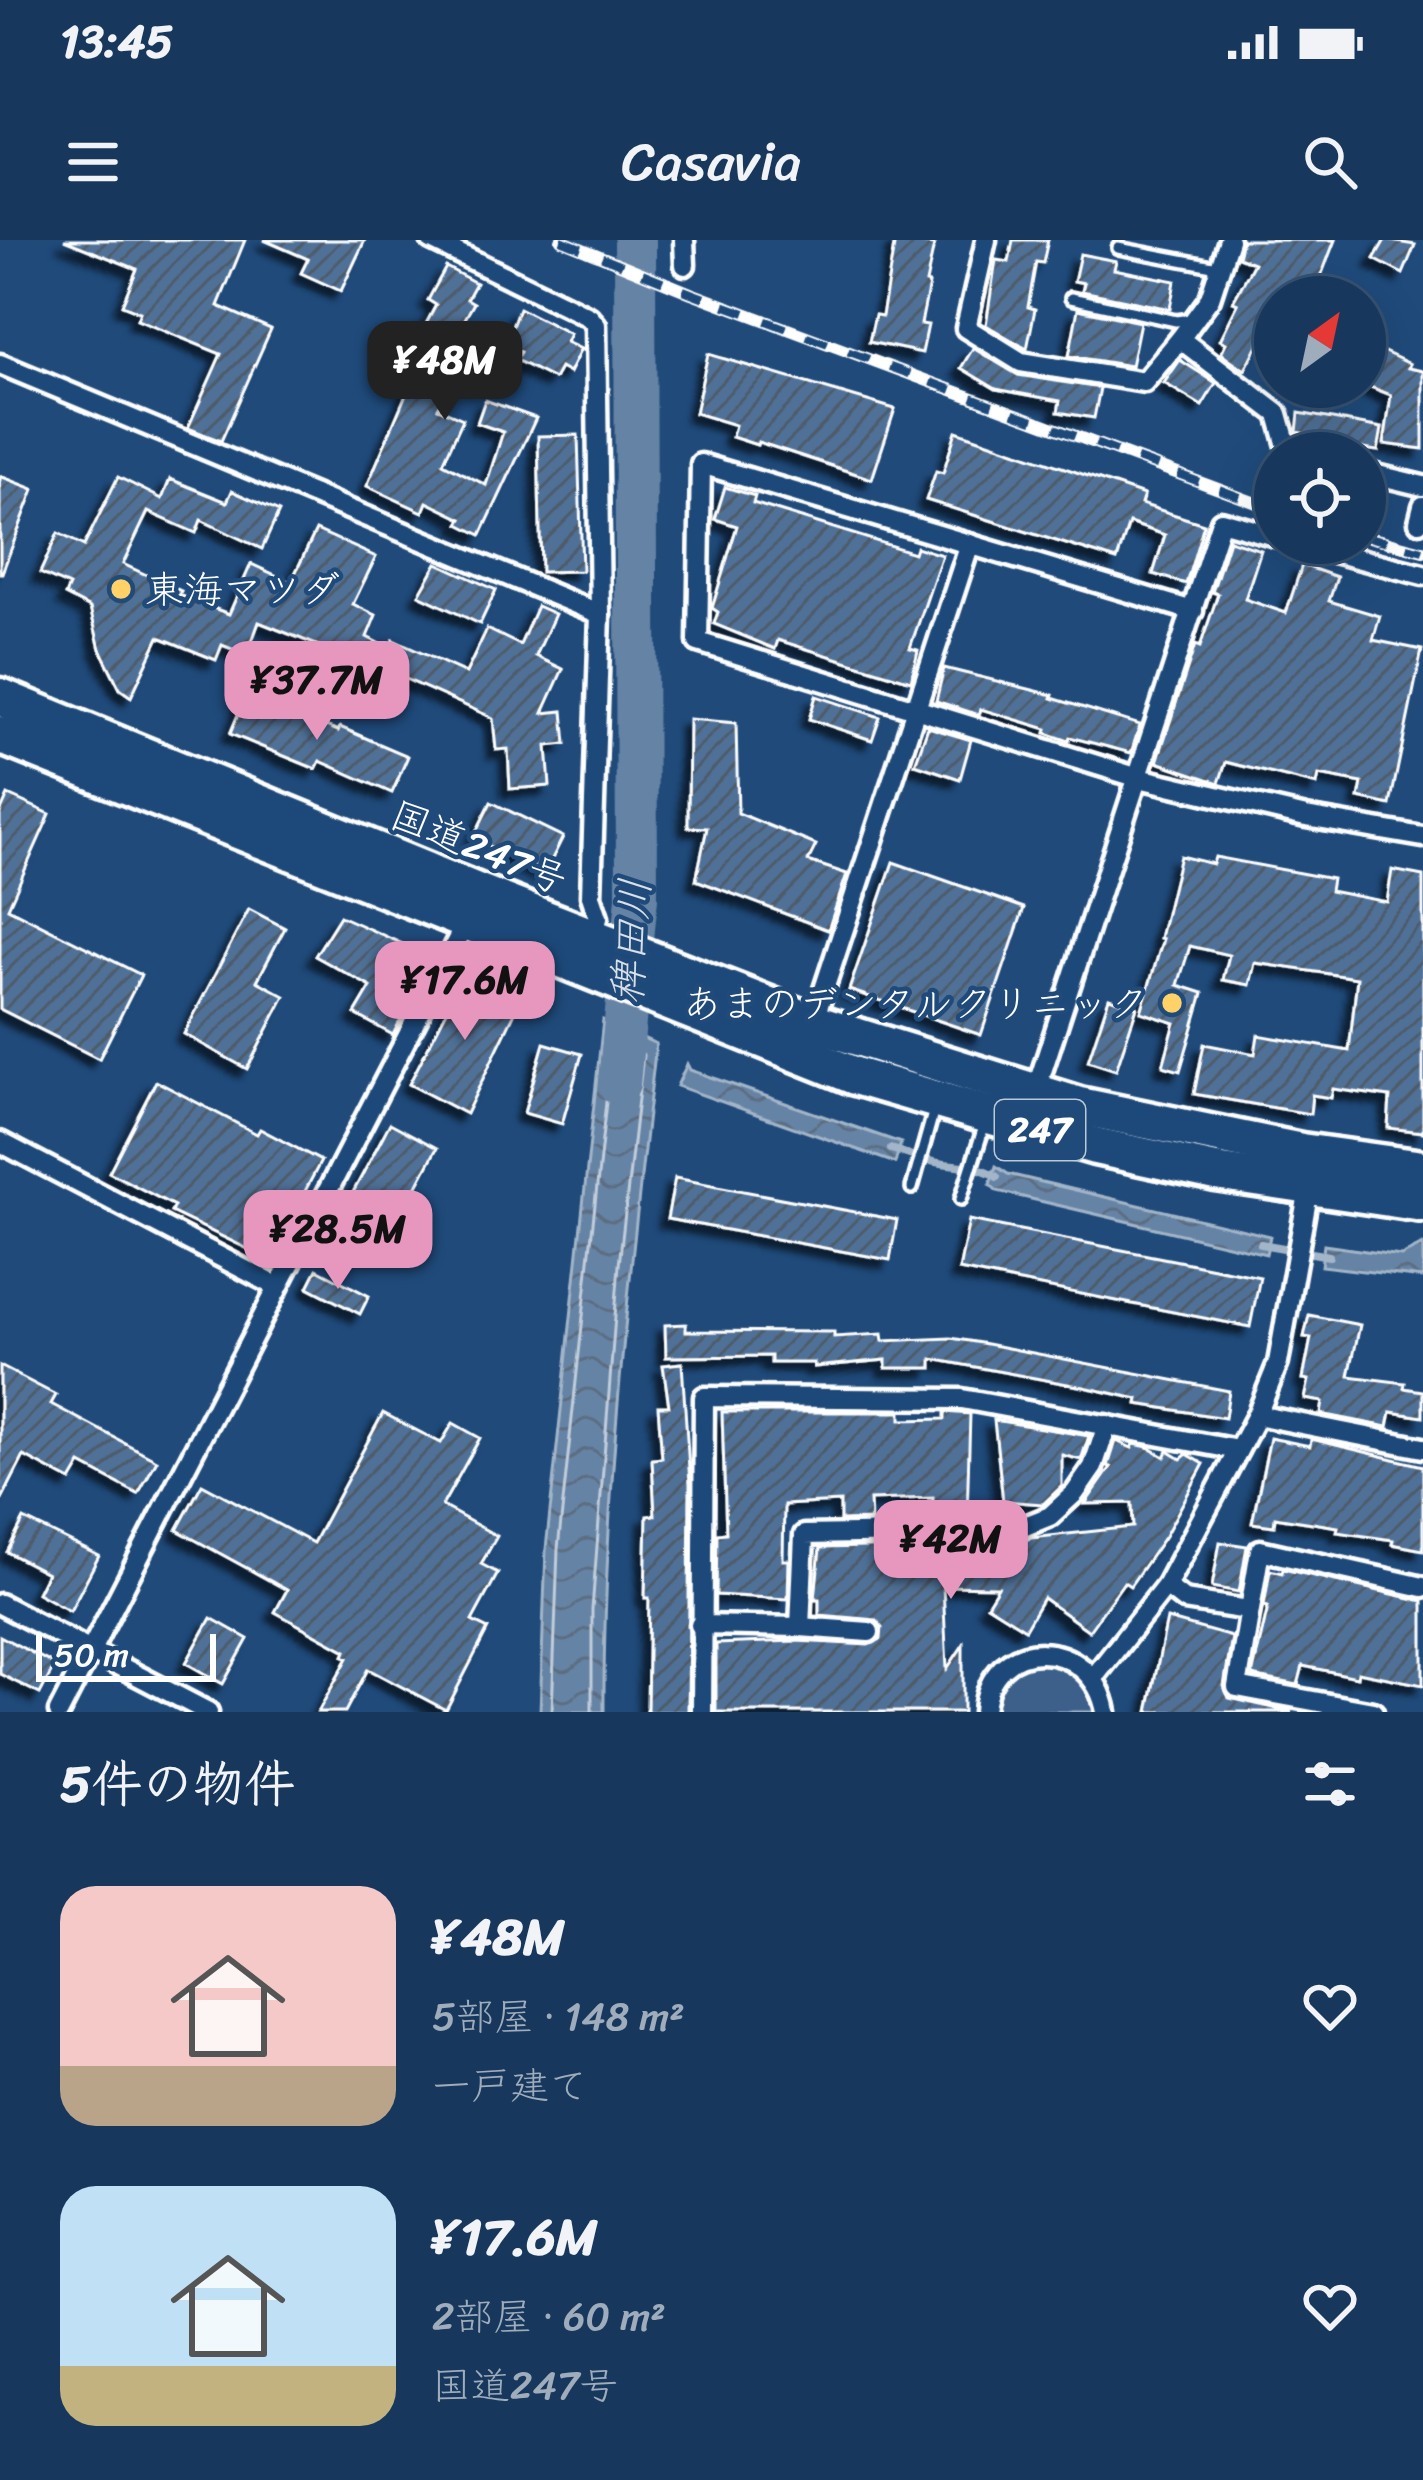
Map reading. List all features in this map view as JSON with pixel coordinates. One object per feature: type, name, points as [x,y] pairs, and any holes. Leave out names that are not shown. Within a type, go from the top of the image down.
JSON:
[{"type":"highway","name":"国道247号","points":[[0,698],[473,907]]},
{"type":"highway","name":"国道247号","points":[[0,735],[598,952],[933,1115],[983,1130],[1095,1146],[1309,1188],[1423,1203]]},
{"type":"highway","name":"国道247号","points":[[673,986],[814,1023],[1035,1093],[1301,1152],[1423,1168]]},
{"type":"street","points":[[430,240],[589,316],[596,325],[600,614],[591,896],[598,917],[598,952]]},
{"type":"street","points":[[684,240],[685,265]]},
{"type":"street","points":[[986,240],[966,328],[1021,362],[1144,382],[1210,298],[1229,240]]},
{"type":"street","points":[[1180,339],[1278,414],[1283,432]]},
{"type":"street","points":[[0,364],[600,614]]},
{"type":"street","points":[[1192,611],[701,464],[698,642],[1138,778],[1306,817],[1423,837]]},
{"type":"street","points":[[1386,477],[1423,486]]},
{"type":"street","points":[[1035,1093],[1221,521],[1254,530]]},
{"type":"street","points":[[814,1023],[970,544]]},
{"type":"street","points":[[1380,564],[1423,575]]},
{"type":"street","points":[[59,1712],[473,907]]},
{"type":"street","points":[[0,1142],[278,1286]]},
{"type":"street","points":[[1094,1677],[1166,1586],[1258,1415],[1278,1363],[1309,1188]]},
{"type":"street","points":[[701,1712],[704,1397],[962,1399],[1238,1450]]},
{"type":"street","points":[[1258,1415],[1423,1448]]},
{"type":"street","points":[[800,1628],[804,1534],[1012,1531],[1050,1516],[1075,1493],[1093,1467],[1107,1425]]},
{"type":"street","points":[[1373,1712],[1237,1687],[1261,1550],[1423,1587]]},
{"type":"street","points":[[1166,1586],[1184,1600],[1248,1610]]},
{"type":"street","points":[[0,1604],[208,1712]]},
{"type":"street","points":[[700,1625],[869,1632]]},
{"type":"street","points":[[984,1712],[991,1684],[1003,1669],[1020,1657],[1040,1652],[1079,1663],[1094,1677],[1106,1712]]},
{"type":"lane","points":[[1118,248],[1218,267]]},
{"type":"lane","points":[[1071,298],[1176,321],[1196,319]]},
{"type":"lane","points":[[912,1188],[933,1115]]},
{"type":"lane","points":[[961,1199],[983,1130]]},
{"type":"shaded area","points":[[1047,1659],[1085,1676],[1098,1712],[994,1712],[999,1690],[1010,1675]]},
{"type":"water","points":[[603,1020],[656,1044],[613,1461],[604,1712],[540,1712],[546,1549]]},
{"type":"water","points":[[687,1064],[690,1070],[901,1143],[895,1163],[677,1086]]},
{"type":"water","points":[[996,1166],[1008,1174],[1270,1236],[1266,1254],[997,1191],[990,1184]]},
{"type":"water","points":[[1324,1245],[1401,1256],[1423,1245],[1423,1278],[1321,1266]]},
{"type":"building","points":[[64,240],[245,240],[218,306],[271,329],[221,441],[188,428],[221,354],[137,320],[140,312],[122,305],[137,269]]},
{"type":"building","points":[[264,240],[365,240],[341,291],[301,273],[308,259]]},
{"type":"building","points":[[895,240],[934,245],[921,324],[928,325],[922,353],[869,342],[875,315],[882,316]]},
{"type":"building","points":[[1013,240],[1048,240],[1043,263],[1036,262],[1028,307],[1035,309],[1027,349],[986,325],[996,260],[1009,262]]},
{"type":"building","points":[[1242,240],[1335,240],[1321,276],[1254,276],[1254,353],[1245,370],[1221,353],[1226,343],[1220,340],[1254,263],[1238,257]]},
{"type":"building","points":[[1385,240],[1415,245],[1403,274],[1374,259]]},
{"type":"building","points":[[1080,254],[1116,261],[1114,269],[1175,281],[1170,309],[1082,291],[1084,283],[1074,281]]},
{"type":"building","points":[[446,267],[476,283],[467,299],[474,303],[462,324],[472,330],[455,364],[462,369],[438,408],[463,419],[443,463],[486,485],[503,432],[477,423],[485,400],[536,418],[481,535],[459,524],[462,519],[427,502],[423,512],[367,486],[412,380],[405,375],[426,340],[419,337],[436,305],[428,300]]},
{"type":"building","points":[[519,308],[570,334],[566,342],[581,349],[569,373],[560,368],[554,379],[516,360],[520,352],[505,345]]},
{"type":"building","points":[[1078,309],[1140,322],[1131,366],[1069,356]]},
{"type":"building","points":[[973,348],[1018,375],[1100,388],[1094,418],[1058,412],[1060,401],[996,389],[961,368]]},
{"type":"building","points":[[1386,353],[1410,364],[1408,368],[1423,371],[1423,449],[1386,444],[1391,395],[1386,393]]},
{"type":"building","points":[[708,354],[895,409],[872,479],[732,437],[735,425],[695,413]]},
{"type":"building","points":[[1180,360],[1216,383],[1202,406],[1164,383]]},
{"type":"building","points":[[1299,413],[1382,428],[1381,432],[1297,432]]},
{"type":"building","points":[[956,431],[1144,495],[1141,504],[1204,524],[1186,584],[1153,574],[1165,535],[1129,523],[1117,560],[926,500],[936,471],[943,473]]},
{"type":"building","points":[[578,435],[582,571],[541,572],[538,436]]},
{"type":"building","points":[[0,476],[34,489],[2,573],[0,573]]},
{"type":"building","points":[[118,477],[162,499],[170,479],[227,502],[232,491],[279,512],[262,549],[201,520],[196,533],[148,512],[123,564],[181,591],[179,595],[229,614],[251,564],[291,582],[316,530],[376,557],[353,604],[376,615],[367,637],[388,648],[393,640],[466,673],[487,629],[520,645],[537,606],[555,614],[536,656],[563,669],[543,713],[563,711],[566,744],[547,746],[550,786],[510,789],[508,749],[496,750],[493,718],[336,648],[334,652],[259,622],[247,655],[222,645],[216,660],[159,637],[131,697],[120,689],[100,649],[90,608],[65,595],[69,586],[40,573],[58,533],[84,546]]},
{"type":"building","points":[[725,487],[755,496],[753,503],[914,553],[916,547],[942,555],[910,648],[918,650],[911,681],[778,640],[775,649],[714,624],[718,612],[712,608],[737,526],[715,519]]},
{"type":"building","points":[[1229,540],[1254,548],[1256,564],[1245,599],[1286,613],[1302,565],[1337,577],[1329,601],[1380,616],[1373,640],[1422,650],[1390,805],[1359,798],[1362,783],[1319,775],[1317,785],[1226,762],[1219,783],[1157,762],[1195,645],[1200,647],[1218,594],[1212,592]]},
{"type":"building","points":[[437,563],[496,590],[480,624],[419,595]]},
{"type":"building","points":[[944,668],[1053,695],[1140,725],[1131,753],[1070,737],[1069,741],[1046,733],[1047,729],[981,709],[979,715],[936,701]]},
{"type":"building","points":[[247,693],[408,756],[392,793],[320,761],[316,769],[230,734]]},
{"type":"building","points":[[816,696],[880,717],[872,740],[809,719]]},
{"type":"building","points":[[689,719],[736,723],[738,813],[816,845],[808,861],[847,874],[828,930],[696,880],[707,828],[688,827]]},
{"type":"building","points":[[928,727],[971,740],[960,779],[915,764]]},
{"type":"building","points":[[8,795],[50,814],[8,908],[141,975],[99,1059],[0,1009],[0,813]]},
{"type":"building","points":[[491,802],[563,837],[545,873],[473,838]]},
{"type":"building","points":[[1180,856],[1213,864],[1215,857],[1332,879],[1330,891],[1387,902],[1392,870],[1423,876],[1423,1132],[1388,1128],[1390,1097],[1333,1089],[1331,1098],[1312,1095],[1310,1114],[1194,1094],[1204,1044],[1255,1054],[1258,1035],[1349,1051],[1357,978],[1255,963],[1250,985],[1223,980],[1229,955],[1190,946],[1178,985],[1203,993],[1180,1071],[1163,1066],[1175,1023],[1141,1012],[1163,939]]},
{"type":"building","points":[[893,862],[1024,908],[981,1035],[849,990]]},
{"type":"building","points":[[249,909],[285,928],[257,981],[285,996],[247,1069],[184,1034]]},
{"type":"building","points":[[340,916],[432,957],[393,1035],[355,1014],[371,987],[315,956]]},
{"type":"building","points":[[467,972],[521,1000],[466,1114],[409,1084]]},
{"type":"building","points":[[1109,998],[1137,1007],[1116,1070],[1088,1061]]},
{"type":"building","points":[[544,1043],[582,1054],[562,1124],[524,1113]]},
{"type":"building","points":[[156,1081],[257,1134],[260,1129],[321,1161],[269,1259],[171,1212],[174,1206],[109,1172]]},
{"type":"building","points":[[390,1123],[437,1148],[396,1225],[349,1200]]},
{"type":"building","points":[[675,1178],[897,1220],[890,1260],[667,1219]]},
{"type":"building","points":[[969,1220],[1260,1277],[1250,1327],[959,1270]]},
{"type":"building","points":[[317,1269],[369,1296],[360,1314],[308,1287]]},
{"type":"building","points":[[1309,1315],[1360,1325],[1349,1376],[1405,1383],[1404,1388],[1423,1391],[1423,1417],[1391,1412],[1388,1427],[1321,1414],[1323,1402],[1305,1399],[1309,1380],[1303,1379],[1311,1338],[1304,1337]]},
{"type":"building","points":[[686,1324],[686,1331],[834,1332],[834,1337],[882,1334],[883,1341],[951,1338],[987,1344],[1229,1391],[1225,1418],[1137,1404],[1138,1399],[1084,1387],[932,1359],[932,1368],[886,1368],[886,1360],[814,1367],[814,1363],[771,1363],[771,1356],[666,1357],[665,1325]]},
{"type":"building","points":[[682,1363],[690,1484],[688,1712],[647,1712],[649,1598],[645,1598],[647,1516],[655,1515],[652,1459],[662,1458],[658,1406],[669,1406],[663,1365]]},
{"type":"building","points":[[0,1366],[56,1395],[51,1404],[157,1460],[138,1494],[81,1464],[71,1481],[24,1456],[0,1503]]},
{"type":"building","points":[[722,1412],[901,1412],[901,1420],[945,1419],[945,1412],[970,1414],[967,1518],[932,1519],[933,1498],[870,1500],[871,1520],[840,1521],[840,1502],[784,1505],[788,1599],[716,1595],[717,1534],[726,1533]]},
{"type":"building","points":[[383,1413],[441,1443],[453,1423],[480,1438],[442,1506],[497,1536],[481,1564],[498,1573],[472,1621],[488,1629],[446,1710],[368,1669],[345,1712],[318,1712],[348,1658],[346,1651],[275,1612],[287,1590],[177,1530],[202,1484],[313,1543]]},
{"type":"building","points":[[994,1420],[1089,1436],[1081,1460],[1062,1455],[1062,1486],[1043,1504],[1003,1501]]},
{"type":"building","points":[[1270,1438],[1310,1446],[1311,1439],[1423,1466],[1423,1550],[1392,1544],[1393,1540],[1337,1532],[1338,1527],[1275,1517],[1274,1526],[1252,1523]]},
{"type":"building","points":[[1116,1441],[1132,1448],[1134,1444],[1148,1447],[1165,1457],[1168,1451],[1181,1459],[1187,1454],[1204,1464],[1165,1536],[1130,1586],[1124,1582],[1089,1631],[1043,1598],[1025,1629],[987,1605],[998,1587],[943,1586],[947,1669],[963,1645],[963,1712],[716,1712],[716,1644],[868,1645],[881,1639],[882,1627],[876,1620],[819,1615],[819,1599],[815,1599],[820,1548],[1013,1544],[1133,1527],[1132,1503],[1085,1504],[1111,1467]]},
{"type":"building","points":[[24,1519],[99,1556],[70,1611],[37,1593],[47,1573],[7,1552]]},
{"type":"building","points":[[1220,1542],[1247,1546],[1239,1592],[1212,1587]]},
{"type":"building","points":[[1283,1569],[1423,1601],[1423,1685],[1303,1666],[1298,1685],[1252,1676],[1268,1607],[1264,1606],[1270,1570],[1282,1573]]},
{"type":"building","points":[[211,1618],[248,1639],[223,1684],[186,1663]]},
{"type":"building","points":[[1167,1619],[1232,1637],[1224,1686],[1229,1698],[1292,1712],[1148,1712]]},
{"type":"building","points":[[0,1636],[55,1665],[40,1694],[0,1674]]},
{"type":"waterway","name":"稗田川","points":[[619,1084],[637,898],[635,240]]},
{"type":"waterway","points":[[891,1149],[981,1169],[997,1177]]},
{"type":"waterway","points":[[1261,1244],[1329,1256]]},
{"type":"railway","points":[[561,240],[1254,502]]},
{"type":"railway","points":[[1386,541],[1423,551]]},
{"type":"place","name":"東海マツダ","points":[[121,589]]},
{"type":"place","name":"あまのデンタルクリニック","points":[[1172,1003]]}]
